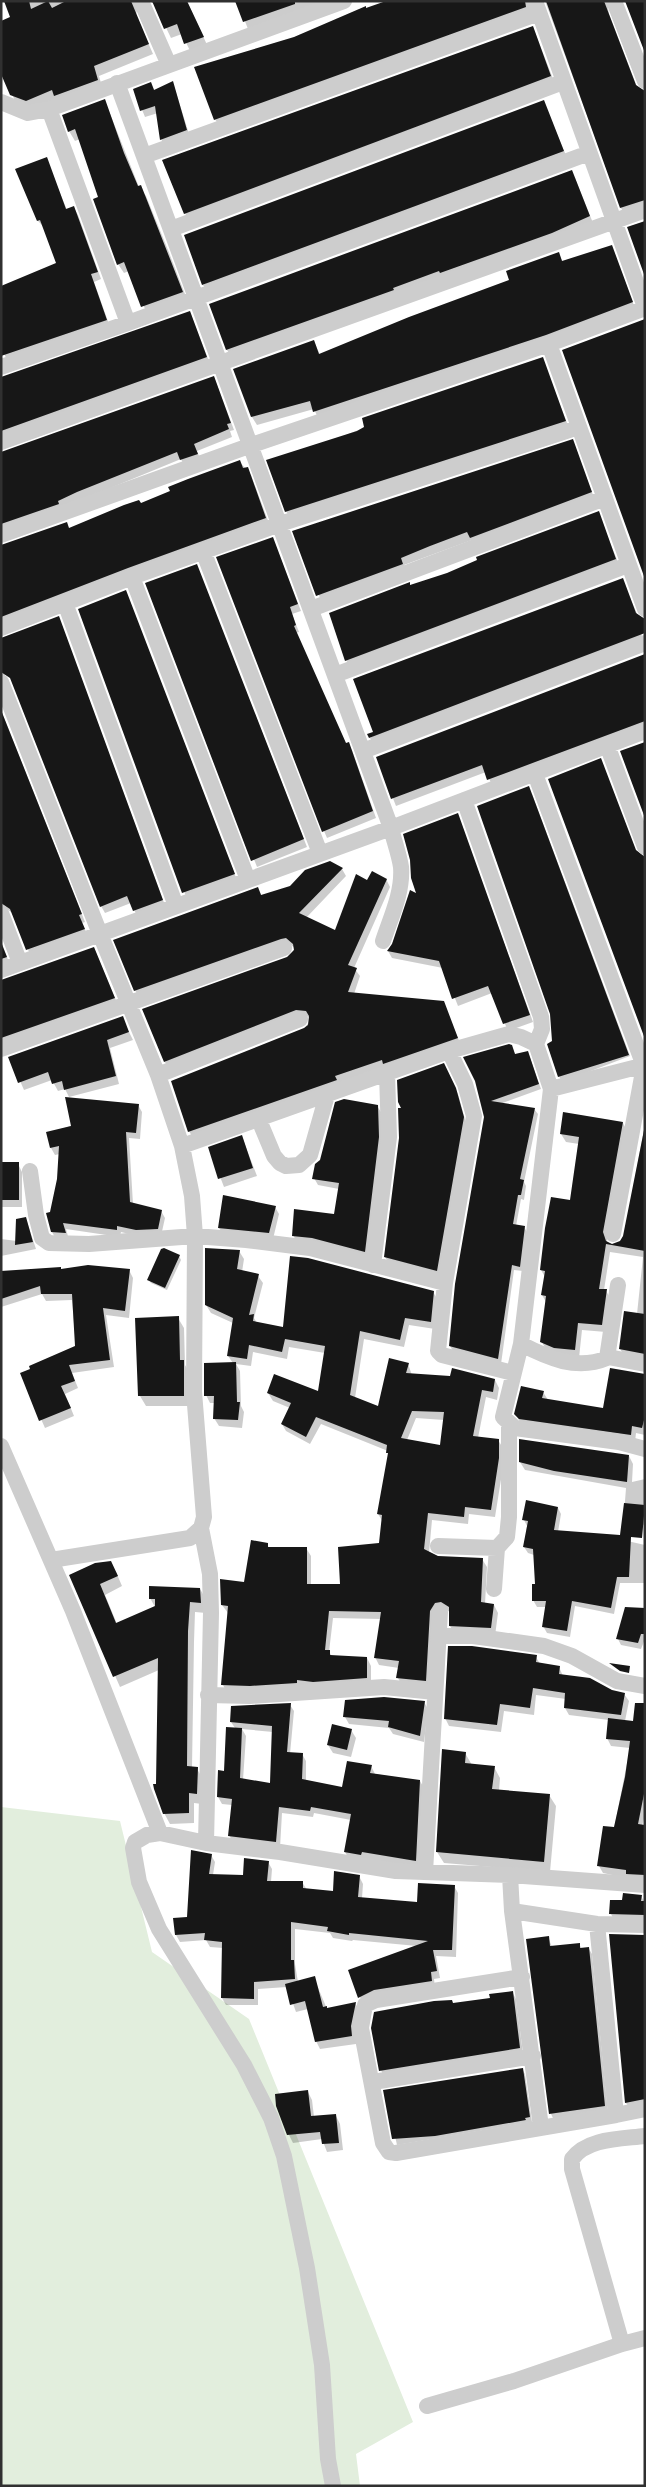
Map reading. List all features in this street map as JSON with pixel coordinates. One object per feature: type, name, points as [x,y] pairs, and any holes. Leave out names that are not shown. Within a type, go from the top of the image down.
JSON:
[{"type":"street","points":[[141,1],[169,64]]},
{"type":"street","points":[[1,102],[28,113],[49,109],[344,1]]},
{"type":"street","points":[[614,1],[645,81]]},
{"type":"street","points":[[1,535],[249,446],[550,344],[645,308],[616,222],[589,153],[537,7],[144,156]]},
{"type":"street","points":[[171,229],[563,82]]},
{"type":"street","points":[[117,83],[391,828],[399,859],[401,877],[395,906],[383,941]]},
{"type":"street","points":[[49,109],[128,323]]},
{"type":"street","points":[[1,367],[128,323],[589,153]]},
{"type":"street","points":[[1,442],[645,210]]},
{"type":"street","points":[[550,344],[645,609]]},
{"type":"street","points":[[1,628],[132,577],[280,524],[579,427]]},
{"type":"street","points":[[311,609],[604,498]]},
{"type":"street","points":[[203,551],[320,853]]},
{"type":"street","points":[[335,675],[628,565]]},
{"type":"street","points":[[132,577],[248,880]]},
{"type":"street","points":[[65,603],[176,906]]},
{"type":"street","points":[[363,751],[645,642]]},
{"type":"street","points":[[1,682],[100,934],[158,1075],[182,1146],[192,1196],[195,1236],[194,1392],[204,1518],[202,1528],[210,1574],[211,1613],[206,1843]]},
{"type":"street","points":[[1,970],[391,828],[645,731]]},
{"type":"street","points":[[607,745],[645,847]]},
{"type":"street","points":[[535,774],[644,1066],[613,1234]]},
{"type":"street","points":[[464,800],[541,1017],[542,1029],[536,1044],[551,1088],[521,1344],[504,1417],[515,1428],[619,1442],[645,1449]]},
{"type":"street","points":[[1,913],[20,963]]},
{"type":"street","points":[[1,1049],[284,948]]},
{"type":"street","points":[[158,1075],[300,1019]]},
{"type":"street","points":[[182,1146],[260,1120],[449,1051],[509,1034],[536,1044]]},
{"type":"street","points":[[449,1051],[465,1084],[474,1116],[445,1283],[439,1353],[513,1373]]},
{"type":"street","points":[[551,1088],[644,1066]]},
{"type":"street","points":[[373,1265],[390,1136],[387,1073]]},
{"type":"street","points":[[260,1120],[274,1156],[280,1163],[286,1166],[300,1164],[310,1156],[327,1095]]},
{"type":"street","points":[[30,1171],[36,1215],[42,1238],[49,1243],[89,1244],[195,1236],[310,1248],[445,1283]]},
{"type":"street","points":[[608,1357],[618,1285]]},
{"type":"street","points":[[521,1344],[548,1358],[568,1363],[595,1362],[608,1357],[645,1364]]},
{"type":"street","points":[[494,1589],[497,1548],[507,1537],[509,1517],[509,1424]]},
{"type":"street","points":[[1,1446],[51,1560],[160,1833]]},
{"type":"street","points":[[51,1560],[190,1538],[202,1528]]},
{"type":"street","points":[[438,1546],[497,1548]]},
{"type":"street","points":[[425,1872],[440,1612]]},
{"type":"street","points":[[438,1636],[473,1636],[544,1646],[572,1656],[618,1681],[645,1686]]},
{"type":"street","points":[[208,1695],[259,1696],[384,1687],[435,1692]]},
{"type":"street","points":[[333,2486],[328,2460],[320,2356],[307,2268],[284,2156],[271,2118],[244,2065],[159,1929],[140,1882],[133,1848],[135,1842],[147,1834],[160,1833],[206,1843],[280,1852],[396,1871],[510,1875],[645,1885]]},
{"type":"street","points":[[510,1875],[512,1911],[533,2056],[541,2127]]},
{"type":"street","points":[[512,1911],[597,1924],[645,1925]]},
{"type":"street","points":[[597,1924],[616,2114]]},
{"type":"street","points":[[522,1977],[370,2002],[365,2005],[360,2028],[373,2082],[383,2143],[389,2152],[645,2109]]},
{"type":"street","points":[[373,2082],[533,2056]]},
{"type":"street","points":[[622,2344],[572,2169],[572,2159],[582,2149],[599,2142],[645,2136]]},
{"type":"street","points":[[427,2406],[514,2381],[645,2338]]},
{"type":"green space","points":[[1,1807],[120,1821],[152,1952],[249,2019],[413,2422],[356,2454],[360,2486],[1,2486]]},
{"type":"building","points":[[4,1],[29,1],[31,9],[48,1],[52,8],[66,1],[131,1],[149,44],[94,66],[98,80],[54,96],[52,90],[26,101],[10,95],[1,74],[1,21],[10,17]]},
{"type":"building","points":[[152,1],[187,1],[204,37],[184,44],[177,24],[164,29]]},
{"type":"building","points":[[235,1],[295,1],[295,4],[243,22]]},
{"type":"building","points":[[386,1],[525,1],[526,7],[214,120],[194,67],[294,37],[366,6],[366,8]]},
{"type":"building","points":[[546,1],[604,1],[636,85],[645,91],[645,200],[620,208]]},
{"type":"building","points":[[625,1],[645,1],[645,53]]},
{"type":"building","points":[[533,26],[551,76],[184,214],[162,160]]},
{"type":"building","points":[[173,81],[187,130],[160,140],[155,106],[140,111],[133,89],[151,82],[154,90]]},
{"type":"building","points":[[105,99],[124,153],[138,186],[141,185],[183,292],[141,307],[124,262],[117,265],[93,199],[98,197],[75,129],[68,132],[62,115]]},
{"type":"building","points":[[544,100],[564,151],[202,285],[184,235]]},
{"type":"building","points":[[47,157],[66,209],[74,206],[98,272],[91,274],[107,320],[1,356],[1,286],[56,263],[40,220],[37,221],[15,169]]},
{"type":"building","points":[[572,170],[590,216],[552,233],[440,273],[439,271],[393,288],[394,290],[226,350],[209,304]]},
{"type":"building","points":[[645,221],[645,277],[627,227]]},
{"type":"building","points":[[612,245],[633,302],[546,335],[313,412],[310,401],[251,417],[233,369],[314,340],[319,354],[409,317],[509,280],[506,271],[559,252],[562,261]]},
{"type":"building","points":[[190,311],[207,357],[1,431],[1,377]]},
{"type":"building","points":[[645,319],[645,579],[562,350]]},
{"type":"building","points":[[543,357],[566,421],[285,512],[266,460],[357,431],[364,427],[362,418]]},
{"type":"building","points":[[214,376],[231,423],[227,424],[229,429],[194,444],[198,454],[180,460],[177,452],[77,492],[58,501],[59,504],[1,524],[1,452]]},
{"type":"building","points":[[573,439],[592,492],[470,538],[467,532],[401,558],[403,564],[316,596],[292,531]]},
{"type":"building","points":[[240,460],[243,468],[248,467],[266,518],[1,617],[1,545],[67,522],[69,528],[139,500],[141,503],[170,491],[168,487]]},
{"type":"building","points":[[599,511],[616,559],[345,661],[329,613],[410,582],[410,585],[447,573],[477,560],[476,557]]},
{"type":"building","points":[[273,537],[298,604],[290,607],[296,625],[294,626],[346,743],[349,742],[373,811],[322,832],[216,557]]},
{"type":"building","points":[[197,564],[304,839],[251,861],[145,583]]},
{"type":"building","points":[[623,578],[636,613],[645,619],[645,633],[369,738],[367,734],[373,732],[353,679]]},
{"type":"building","points":[[126,590],[235,874],[182,893],[78,609]]},
{"type":"building","points":[[59,616],[163,900],[133,911],[127,896],[100,907],[10,678],[1,672],[1,638]]},
{"type":"building","points":[[645,654],[645,721],[487,780],[482,765],[391,799],[376,757]]},
{"type":"building","points":[[1,710],[82,914],[79,915],[85,929],[26,950],[10,909],[1,903]]},
{"type":"building","points":[[645,742],[645,818],[620,751]]},
{"type":"building","points":[[601,758],[636,850],[645,857],[645,1039],[548,779]]},
{"type":"building","points":[[529,786],[629,1055],[558,1077],[547,1044],[552,1041],[550,1014],[477,806]]},
{"type":"building","points":[[458,813],[530,1015],[503,1024],[488,986],[452,999],[439,961],[387,951],[392,944],[410,890],[416,893],[411,878],[410,860],[403,834]]},
{"type":"building","points":[[330,861],[343,868],[299,913],[335,930],[356,874],[367,880],[372,871],[387,879],[348,965],[357,968],[348,992],[444,1001],[458,1038],[383,1064],[382,1060],[335,1076],[337,1080],[188,1132],[171,1081],[304,1028],[308,1025],[309,1016],[306,1011],[296,1010],[164,1062],[142,1009],[287,957],[294,950],[293,944],[286,938],[281,939],[134,991],[113,940],[258,887],[261,895],[290,886],[305,870]]},
{"type":"building","points":[[1,942],[7,957],[1,959]]},
{"type":"building","points":[[94,947],[115,998],[1,1038],[1,980]]},
{"type":"building","points":[[123,1016],[129,1032],[107,1040],[116,1076],[64,1090],[62,1081],[52,1084],[48,1072],[18,1083],[8,1057]]},
{"type":"building","points":[[509,1044],[512,1045],[515,1054],[528,1051],[539,1084],[491,1101],[535,1108],[520,1179],[524,1180],[521,1195],[518,1195],[513,1224],[525,1226],[520,1267],[512,1265],[498,1359],[449,1346],[455,1284],[484,1117],[475,1081],[463,1057]]},
{"type":"building","points":[[444,1063],[456,1088],[464,1117],[437,1271],[384,1257],[399,1138],[398,1108],[401,1108],[398,1102],[397,1080]]},
{"type":"building","points":[[65,1097],[139,1104],[136,1133],[126,1132],[130,1202],[162,1210],[158,1229],[136,1230],[117,1226],[117,1230],[63,1223],[66,1233],[51,1232],[46,1213],[50,1212],[57,1179],[59,1146],[50,1148],[46,1132],[71,1126]]},
{"type":"building","points":[[344,1099],[378,1105],[379,1137],[365,1252],[312,1238],[292,1236],[294,1209],[334,1214],[339,1183],[312,1179],[315,1164],[320,1160],[335,1102]]},
{"type":"building","points":[[563,1112],[623,1122],[603,1232],[606,1241],[612,1244],[620,1241],[623,1236],[645,1125],[645,1251],[606,1244],[599,1289],[607,1289],[602,1325],[578,1323],[575,1350],[554,1348],[540,1342],[546,1296],[541,1295],[545,1271],[540,1270],[545,1228],[551,1197],[570,1200],[579,1137],[560,1134]]},
{"type":"building","points":[[242,1135],[253,1168],[218,1179],[208,1147]]},
{"type":"building","points":[[1,1162],[19,1162],[19,1200],[1,1200]]},
{"type":"building","points":[[223,1195],[276,1206],[269,1233],[218,1228]]},
{"type":"building","points":[[26,1217],[33,1242],[15,1245],[16,1219]]},
{"type":"building","points":[[164,1248],[180,1255],[165,1288],[147,1280],[161,1249]]},
{"type":"building","points":[[205,1248],[240,1250],[237,1269],[259,1274],[249,1315],[254,1314],[253,1321],[283,1327],[290,1256],[308,1258],[434,1291],[431,1322],[405,1318],[400,1340],[360,1331],[350,1395],[378,1406],[389,1358],[409,1363],[406,1373],[450,1376],[452,1368],[495,1379],[493,1392],[482,1390],[473,1436],[499,1439],[499,1458],[491,1510],[465,1507],[464,1517],[428,1513],[424,1549],[438,1556],[483,1558],[481,1602],[494,1604],[491,1628],[449,1626],[449,1607],[441,1602],[435,1603],[430,1611],[426,1681],[396,1678],[399,1661],[374,1658],[381,1612],[329,1611],[325,1650],[330,1650],[330,1655],[367,1657],[367,1678],[313,1682],[297,1680],[297,1683],[250,1686],[221,1685],[228,1606],[221,1605],[220,1579],[244,1582],[251,1540],[268,1543],[268,1547],[307,1547],[307,1584],[340,1584],[338,1547],[379,1543],[382,1515],[377,1514],[388,1453],[386,1453],[387,1445],[316,1417],[306,1437],[281,1424],[291,1403],[267,1393],[274,1374],[318,1391],[325,1346],[285,1339],[282,1352],[249,1345],[247,1359],[227,1356],[233,1318],[205,1305]],"holes":[[[412,1411],[444,1412],[440,1445],[401,1438]]]},
{"type":"building","points":[[88,1265],[130,1269],[125,1311],[103,1308],[110,1360],[69,1365],[75,1381],[61,1386],[71,1408],[39,1421],[20,1373],[30,1369],[29,1366],[75,1346],[72,1294],[41,1294],[40,1286],[1,1299],[1,1271],[61,1267],[61,1269]]},
{"type":"building","points":[[624,1311],[645,1314],[645,1354],[619,1349]]},
{"type":"building","points":[[179,1316],[180,1360],[184,1360],[184,1396],[138,1396],[135,1318]]},
{"type":"building","points":[[236,1362],[237,1402],[240,1402],[238,1420],[213,1419],[214,1396],[204,1396],[204,1363]]},
{"type":"building","points":[[610,1368],[645,1374],[645,1416],[642,1428],[632,1426],[631,1435],[519,1419],[514,1414],[521,1386],[544,1391],[542,1398],[603,1408]]},
{"type":"building","points":[[519,1439],[629,1455],[627,1482],[554,1471],[519,1462]]},
{"type":"building","points":[[526,1500],[558,1507],[554,1530],[620,1535],[624,1503],[645,1505],[642,1538],[631,1537],[629,1577],[617,1577],[611,1608],[572,1601],[567,1631],[542,1627],[546,1601],[532,1601],[532,1584],[535,1584],[533,1549],[523,1547],[528,1521],[522,1520]]},
{"type":"building","points":[[111,1561],[118,1576],[100,1584],[116,1623],[155,1606],[155,1599],[149,1599],[149,1586],[200,1588],[201,1603],[190,1602],[188,1631],[187,1766],[198,1767],[197,1794],[189,1793],[189,1813],[163,1814],[153,1784],[156,1784],[158,1658],[113,1677],[69,1575],[95,1563]]},
{"type":"building","points":[[625,1607],[645,1608],[644,1634],[641,1634],[638,1643],[616,1639]]},
{"type":"building","points":[[448,1646],[472,1646],[537,1655],[536,1662],[560,1666],[559,1674],[590,1678],[612,1690],[625,1693],[621,1715],[564,1708],[565,1693],[533,1688],[530,1708],[500,1704],[497,1725],[444,1719]]},
{"type":"building","points":[[609,1663],[630,1666],[629,1673],[620,1671]]},
{"type":"building","points":[[384,1697],[425,1701],[420,1736],[388,1727],[389,1721],[343,1717],[345,1700]]},
{"type":"building","points":[[291,1703],[287,1752],[303,1753],[302,1779],[342,1787],[347,1761],[372,1765],[370,1773],[420,1780],[416,1861],[362,1852],[361,1855],[344,1852],[351,1814],[311,1807],[310,1811],[279,1807],[276,1842],[228,1836],[232,1799],[217,1797],[218,1770],[224,1771],[226,1727],[242,1728],[240,1778],[270,1783],[272,1726],[230,1722],[231,1706]]},
{"type":"building","points":[[635,1703],[645,1703],[645,1789],[638,1824],[645,1825],[645,1875],[626,1874],[626,1870],[597,1866],[603,1826],[614,1827],[625,1777],[630,1741],[606,1739],[608,1718],[633,1721]]},
{"type":"building","points":[[332,1724],[352,1729],[347,1750],[327,1745]]},
{"type":"building","points":[[442,1749],[466,1752],[465,1763],[495,1766],[492,1789],[550,1794],[544,1862],[436,1852]]},
{"type":"building","points":[[191,1850],[212,1854],[209,1874],[243,1875],[244,1858],[269,1861],[267,1881],[303,1881],[303,1888],[333,1891],[334,1871],[360,1875],[358,1897],[417,1902],[418,1883],[455,1885],[452,1950],[433,1950],[437,1971],[431,1972],[432,1981],[374,1990],[358,1998],[348,1970],[428,1941],[349,1933],[349,1935],[327,1931],[328,1927],[291,1922],[291,1960],[294,1960],[295,1979],[254,1982],[254,1999],[221,1998],[222,1942],[204,1940],[205,1933],[175,1935],[173,1918],[187,1917]]},
{"type":"building","points":[[623,1893],[642,1895],[641,1901],[645,1901],[645,1915],[609,1914],[610,1900],[622,1900]]},
{"type":"building","points":[[609,1934],[645,1935],[645,2099],[625,2103]]},
{"type":"building","points":[[549,1936],[550,1946],[580,1943],[580,1948],[589,1947],[605,2106],[549,2114],[526,1939]]},
{"type":"building","points":[[315,1976],[323,2007],[327,2006],[327,2008],[356,2002],[351,2026],[352,2036],[315,2042],[305,2001],[290,2005],[285,1984]]},
{"type":"building","points":[[513,1991],[520,2048],[379,2071],[371,2028],[374,2012],[434,2001],[452,2000],[453,2003],[490,1998],[489,1994]]},
{"type":"building","points":[[523,2068],[530,2117],[525,2118],[526,2120],[435,2136],[392,2139],[383,2090]]},
{"type":"building","points":[[308,2090],[311,2116],[336,2114],[339,2143],[322,2144],[320,2132],[287,2135],[276,2106],[275,2094]]}]
